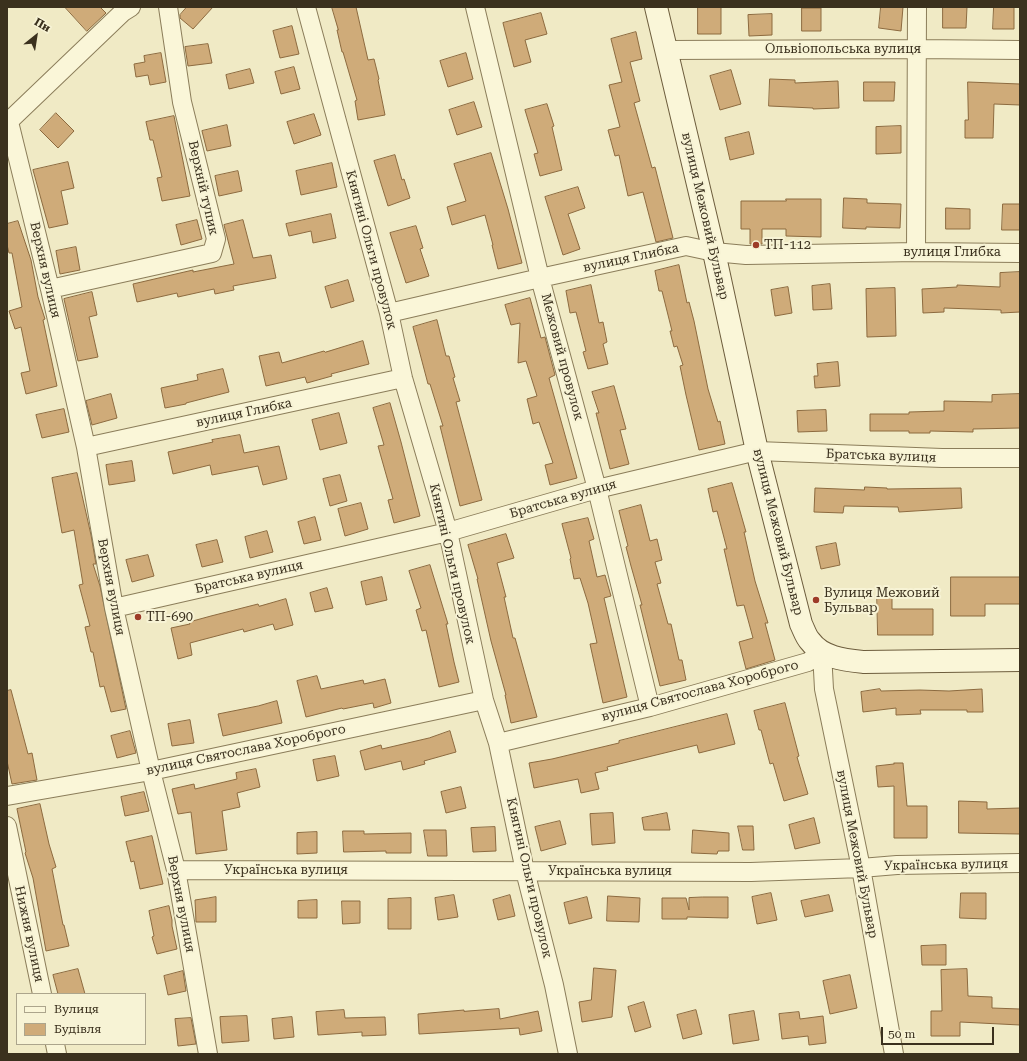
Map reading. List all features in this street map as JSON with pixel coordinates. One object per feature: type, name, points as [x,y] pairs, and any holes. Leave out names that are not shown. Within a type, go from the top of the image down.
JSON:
[{"type":"street","points":[[8,123],[130,7]]},
{"type":"street","name":"Верхній тупик","points":[[50,289],[212,253],[216,239],[182,102],[168,7]]},
{"type":"street","name":"Княгині Ольги провулок","points":[[306,7],[389,314],[403,378],[448,532],[484,700],[498,743],[526,871],[554,985],[568,1054]]},
{"type":"street","name":"Межовий провулок","points":[[475,7],[540,278],[597,489],[650,707]]},
{"type":"street","name":"вулиця Межовий Бульвар","points":[[656,7],[714,252],[757,451],[802,624],[810,641],[822,652],[824,690],[862,868],[894,1054]]},
{"type":"street","points":[[916,252],[917,7]]},
{"type":"street","name":"Ольвіопольська вулиця","points":[[667,50],[1020,50]]},
{"type":"street","name":"Верхня вулиця","points":[[8,123],[50,289],[86,447],[114,608],[151,771],[176,870],[208,1054]]},
{"type":"street","name":"вулиця Глибка","points":[[389,314],[540,278],[686,246],[714,252],[746,255],[1020,252]]},
{"type":"street","name":"вулиця Глибка","points":[[86,447],[403,378]]},
{"type":"street","name":"Братська вулиця","points":[[114,608],[448,532],[597,489],[757,451],[942,458],[1020,458]]},
{"type":"street","points":[[822,652],[840,659],[864,662],[1020,660]]},
{"type":"street","name":"вулиця Святослава Хороброго","points":[[498,743],[650,707],[808,662],[822,652]]},
{"type":"street","name":"вулиця Святослава Хороброго","points":[[7,796],[151,771],[484,700]]},
{"type":"street","name":"Нижня вулиця","points":[[7,826],[42,993]]},
{"type":"street","name":"Українська вулиця","points":[[176,870],[750,872],[862,868],[897,865],[1020,863]]},
{"type":"building","points":[[65,7],[100,7],[106,13],[87,31]]},
{"type":"building","points":[[187,7],[213,7],[193,29],[180,18],[180,15]]},
{"type":"building","points":[[332,7],[356,7],[368,60],[374,59],[385,115],[358,120],[355,101],[357,100],[342,52]]},
{"type":"building","points":[[698,7],[721,7],[721,34],[698,34]]},
{"type":"building","points":[[881,7],[903,7],[901,31],[879,28]]},
{"type":"building","points":[[943,7],[967,7],[966,28],[943,28]]},
{"type":"building","points":[[994,7],[1014,7],[1014,29],[993,29]]},
{"type":"building","points":[[802,8],[821,8],[821,31],[802,31]]},
{"type":"building","points":[[541,13],[547,34],[525,40],[531,62],[514,67],[503,23]]},
{"type":"building","points":[[772,14],[772,35],[749,36],[748,15]]},
{"type":"building","points":[[292,26],[299,54],[280,58],[273,31]]},
{"type":"building","points":[[636,32],[642,59],[630,62],[640,101],[634,103],[652,168],[655,167],[673,238],[656,242],[643,192],[628,196],[619,155],[615,156],[608,130],[620,127],[609,85],[622,82],[611,39]]},
{"type":"building","points":[[208,44],[212,63],[188,66],[185,47]]},
{"type":"building","points":[[161,53],[166,82],[150,85],[148,75],[136,77],[134,64],[145,62],[144,56]]},
{"type":"building","points":[[466,53],[473,79],[448,87],[440,61]]},
{"type":"building","points":[[294,67],[300,89],[281,94],[275,72]]},
{"type":"building","points":[[250,69],[254,83],[229,89],[226,75]]},
{"type":"building","points":[[731,70],[741,104],[720,110],[710,76]]},
{"type":"building","points":[[770,79],[795,80],[795,83],[838,81],[839,108],[813,109],[769,106]]},
{"type":"building","points":[[864,82],[895,82],[894,101],[864,101]]},
{"type":"building","points":[[968,82],[1020,84],[1020,105],[994,104],[993,138],[965,138],[965,120],[968,120]]},
{"type":"building","points":[[474,102],[482,127],[457,135],[449,110]]},
{"type":"building","points":[[547,104],[554,126],[552,127],[562,170],[540,176],[534,154],[538,153],[525,110]]},
{"type":"building","points":[[56,113],[74,131],[58,148],[40,130]]},
{"type":"building","points":[[314,114],[321,135],[294,144],[287,122]]},
{"type":"building","points":[[174,116],[190,196],[162,201],[157,178],[162,177],[153,140],[150,140],[146,122]]},
{"type":"building","points":[[227,125],[231,146],[207,151],[202,131]]},
{"type":"building","points":[[901,126],[901,153],[876,154],[876,127]]},
{"type":"building","points":[[749,132],[754,154],[730,160],[725,138]]},
{"type":"building","points":[[491,153],[522,263],[498,269],[485,215],[452,225],[447,207],[466,201],[454,164]]},
{"type":"building","points":[[395,155],[402,180],[404,179],[410,198],[388,206],[374,161]]},
{"type":"building","points":[[68,162],[74,188],[61,191],[68,224],[49,228],[33,170]]},
{"type":"building","points":[[332,163],[337,187],[301,195],[296,171]]},
{"type":"building","points":[[238,171],[242,191],[219,196],[215,176]]},
{"type":"building","points":[[578,187],[585,208],[568,214],[580,249],[563,255],[545,197]]},
{"type":"building","points":[[844,198],[867,199],[867,203],[901,204],[900,228],[843,228]]},
{"type":"building","points":[[786,199],[821,199],[821,237],[786,236],[786,229],[762,229],[762,244],[750,244],[750,229],[741,229],[741,201],[786,201]]},
{"type":"building","points":[[1003,204],[1020,204],[1020,230],[1002,230]]},
{"type":"building","points":[[946,208],[970,209],[970,229],[946,229]]},
{"type":"building","points":[[331,214],[336,238],[313,243],[311,231],[289,236],[286,224]]},
{"type":"building","points":[[197,220],[202,239],[181,245],[176,225]]},
{"type":"building","points":[[243,220],[253,258],[271,255],[276,278],[233,286],[234,290],[215,294],[214,289],[178,297],[177,293],[137,302],[133,284],[193,270],[193,272],[234,264],[224,225]]},
{"type":"building","points":[[18,221],[31,260],[38,297],[45,319],[43,320],[57,386],[26,394],[21,373],[30,371],[21,327],[15,329],[9,311],[22,307],[12,253],[9,253],[7,245],[7,224]]},
{"type":"building","points":[[416,226],[423,248],[420,249],[429,276],[406,283],[390,233]]},
{"type":"building","points":[[76,247],[80,270],[60,274],[56,251]]},
{"type":"building","points":[[679,265],[687,303],[689,302],[694,321],[708,389],[718,422],[720,421],[725,444],[699,450],[680,366],[683,365],[677,346],[674,347],[670,331],[672,331],[662,291],[659,291],[655,271]]},
{"type":"building","points":[[1020,272],[1020,312],[1001,313],[1001,310],[944,308],[944,312],[923,313],[922,289],[957,287],[957,285],[1000,287],[1000,273]]},
{"type":"building","points":[[348,280],[354,301],[331,308],[325,287]]},
{"type":"building","points":[[830,284],[832,309],[813,310],[812,286]]},
{"type":"building","points":[[591,285],[599,323],[603,322],[607,342],[603,344],[608,364],[588,369],[583,352],[586,351],[576,312],[570,313],[566,291]]},
{"type":"building","points":[[788,287],[792,313],[775,316],[771,290]]},
{"type":"building","points":[[895,288],[896,336],[867,337],[866,289]]},
{"type":"building","points":[[92,292],[97,315],[89,317],[98,357],[78,361],[64,299]]},
{"type":"building","points":[[530,298],[541,338],[545,337],[555,375],[549,378],[577,478],[550,485],[545,465],[553,463],[539,422],[533,424],[527,399],[537,396],[526,361],[518,363],[520,323],[511,325],[505,305]]},
{"type":"building","points":[[437,320],[446,356],[449,356],[455,377],[453,378],[460,401],[456,402],[482,500],[460,506],[440,426],[443,426],[430,384],[428,384],[413,327]]},
{"type":"building","points":[[363,341],[369,364],[331,374],[332,376],[307,383],[305,377],[266,386],[259,356],[279,352],[282,363]]},
{"type":"building","points":[[838,362],[840,386],[815,388],[814,376],[818,376],[817,364]]},
{"type":"building","points":[[223,369],[229,392],[186,404],[165,408],[161,388],[198,380],[197,375]]},
{"type":"building","points":[[614,386],[626,429],[620,430],[629,464],[610,469],[596,413],[599,413],[592,392]]},
{"type":"building","points":[[111,394],[117,418],[92,425],[86,401]]},
{"type":"building","points":[[1020,394],[1020,428],[973,429],[973,432],[930,431],[930,433],[909,433],[909,431],[870,431],[870,414],[909,414],[909,412],[944,411],[944,401],[992,402],[992,395]]},
{"type":"building","points":[[390,403],[420,516],[394,523],[388,500],[393,499],[378,446],[384,445],[373,408]]},
{"type":"building","points":[[64,409],[69,432],[42,438],[36,415]]},
{"type":"building","points":[[826,410],[827,431],[798,432],[797,411]]},
{"type":"building","points":[[339,413],[347,443],[320,450],[312,420]]},
{"type":"building","points":[[240,435],[244,453],[279,446],[287,479],[263,485],[258,466],[212,475],[210,465],[173,474],[168,452],[213,442],[212,440]]},
{"type":"building","points":[[132,461],[135,481],[109,485],[106,465]]},
{"type":"building","points":[[77,473],[91,535],[96,564],[93,564],[100,586],[126,709],[111,712],[104,686],[100,687],[93,652],[91,652],[85,627],[90,626],[79,585],[83,584],[74,530],[62,533],[52,478]]},
{"type":"building","points":[[340,475],[347,501],[330,506],[323,479]]},
{"type":"building","points":[[732,483],[746,532],[744,532],[755,581],[768,623],[765,623],[775,660],[746,669],[739,642],[753,638],[744,605],[737,606],[724,549],[727,549],[717,511],[713,512],[708,489]]},
{"type":"building","points":[[865,487],[887,489],[961,488],[962,508],[899,512],[898,507],[844,506],[843,513],[814,512],[815,488],[864,490]]},
{"type":"building","points":[[361,503],[368,529],[345,536],[338,509]]},
{"type":"building","points":[[641,505],[650,541],[657,539],[662,560],[655,562],[661,583],[657,584],[668,624],[671,624],[679,660],[682,660],[686,680],[660,686],[640,605],[642,605],[626,547],[628,546],[619,511]]},
{"type":"building","points":[[315,517],[321,540],[304,544],[298,522]]},
{"type":"building","points":[[588,518],[594,539],[589,541],[597,577],[605,575],[611,596],[604,598],[627,697],[603,703],[590,644],[597,643],[588,603],[580,578],[574,579],[571,558],[562,524]]},
{"type":"building","points":[[267,531],[273,552],[250,558],[245,537]]},
{"type":"building","points":[[506,534],[514,558],[497,563],[506,597],[504,597],[513,638],[515,638],[537,717],[511,723],[506,695],[491,641],[478,579],[468,545]]},
{"type":"building","points":[[217,540],[223,562],[202,567],[196,545]]},
{"type":"building","points":[[836,543],[840,565],[821,569],[816,547]]},
{"type":"building","points":[[148,555],[154,576],[132,582],[126,560]]},
{"type":"building","points":[[430,565],[448,624],[446,624],[459,682],[439,687],[426,630],[422,631],[416,610],[421,608],[409,571]]},
{"type":"building","points":[[382,577],[387,600],[366,605],[361,582]]},
{"type":"building","points":[[951,577],[1020,577],[1020,604],[985,604],[985,616],[951,616]]},
{"type":"building","points":[[327,588],[333,608],[315,612],[310,593]]},
{"type":"building","points":[[877,590],[892,590],[892,609],[933,609],[933,635],[878,635]]},
{"type":"building","points":[[286,599],[293,625],[275,630],[273,624],[244,632],[243,629],[190,643],[192,655],[178,659],[171,628],[258,604],[259,606]]},
{"type":"building","points":[[317,676],[321,689],[363,680],[364,684],[385,679],[391,703],[374,708],[373,703],[342,708],[306,717],[297,681]]},
{"type":"building","points":[[880,689],[881,691],[949,691],[982,689],[983,712],[967,712],[967,710],[920,710],[921,714],[896,715],[896,708],[863,712],[861,692]]},
{"type":"building","points":[[11,690],[28,754],[32,753],[37,780],[12,784],[7,761],[7,691]]},
{"type":"building","points":[[277,701],[282,723],[223,736],[218,714]]},
{"type":"building","points":[[785,703],[799,756],[797,757],[808,794],[784,801],[773,763],[770,764],[761,730],[759,730],[754,711]]},
{"type":"building","points":[[727,714],[735,744],[699,753],[697,745],[607,767],[608,770],[595,773],[599,789],[581,793],[578,779],[534,788],[529,763],[619,743],[619,741]]},
{"type":"building","points":[[190,720],[194,743],[172,746],[168,724]]},
{"type":"building","points":[[130,731],[136,753],[117,758],[111,736]]},
{"type":"building","points":[[450,731],[456,752],[424,761],[425,764],[403,770],[401,761],[365,770],[360,751],[381,745],[382,749],[429,738]]},
{"type":"building","points":[[335,756],[339,776],[317,781],[313,760]]},
{"type":"building","points":[[903,763],[907,806],[927,806],[927,838],[894,838],[894,786],[878,787],[876,766]]},
{"type":"building","points":[[256,769],[260,787],[237,793],[240,807],[222,811],[227,850],[196,854],[191,812],[178,814],[172,789],[194,784],[195,789],[237,779],[236,773]]},
{"type":"building","points":[[461,787],[466,808],[446,813],[441,792]]},
{"type":"building","points":[[144,792],[149,811],[125,816],[121,797]]},
{"type":"building","points":[[959,801],[987,802],[987,809],[1020,808],[1020,834],[959,833]]},
{"type":"building","points":[[40,804],[56,867],[52,869],[63,925],[69,946],[46,951],[33,878],[25,853],[17,809]]},
{"type":"building","points":[[613,813],[615,843],[592,845],[590,814]]},
{"type":"building","points":[[667,813],[670,830],[644,830],[642,818]]},
{"type":"building","points":[[814,818],[820,843],[795,849],[789,825]]},
{"type":"building","points":[[560,821],[566,844],[541,851],[535,827]]},
{"type":"building","points":[[738,826],[753,826],[754,850],[743,850]]},
{"type":"building","points":[[495,827],[496,851],[473,852],[471,828]]},
{"type":"building","points":[[424,830],[446,830],[447,856],[428,856]]},
{"type":"building","points":[[693,830],[729,833],[729,851],[718,851],[717,854],[692,853]]},
{"type":"building","points":[[343,831],[364,831],[364,834],[411,833],[411,853],[386,853],[386,851],[344,852]]},
{"type":"building","points":[[317,832],[317,853],[297,854],[297,833]]},
{"type":"building","points":[[152,836],[163,884],[140,889],[134,861],[131,862],[126,842]]},
{"type":"building","points":[[771,893],[777,920],[757,924],[752,897]]},
{"type":"building","points":[[961,893],[986,893],[986,919],[960,918]]},
{"type":"building","points":[[454,895],[458,917],[438,920],[435,898]]},
{"type":"building","points":[[510,895],[515,916],[498,920],[493,900]]},
{"type":"building","points":[[829,895],[833,911],[805,917],[801,901]]},
{"type":"building","points":[[608,896],[640,898],[639,922],[607,921]]},
{"type":"building","points":[[216,897],[216,922],[196,922],[195,900]]},
{"type":"building","points":[[587,897],[592,918],[569,924],[564,903]]},
{"type":"building","points":[[728,897],[728,918],[687,917],[687,919],[662,919],[662,898],[686,898],[689,910],[689,898]]},
{"type":"building","points":[[411,898],[411,929],[388,929],[388,899]]},
{"type":"building","points":[[317,900],[317,918],[298,918],[298,901]]},
{"type":"building","points":[[342,901],[360,901],[360,923],[343,924]]},
{"type":"building","points":[[169,906],[177,949],[157,954],[152,937],[154,936],[149,911]]},
{"type":"building","points":[[946,945],[946,965],[922,965],[921,946]]},
{"type":"building","points":[[594,968],[616,970],[612,1017],[582,1022],[579,1002],[591,1000]]},
{"type":"building","points":[[78,969],[85,993],[58,993],[53,975]]},
{"type":"building","points":[[967,969],[968,996],[992,997],[992,1008],[1020,1009],[1020,1025],[960,1022],[960,1036],[931,1036],[931,1011],[942,1011],[941,970]]},
{"type":"building","points":[[183,971],[186,991],[168,995],[164,976]]},
{"type":"building","points":[[850,975],[857,1008],[830,1014],[823,981]]},
{"type":"building","points":[[644,1002],[651,1027],[635,1032],[628,1007]]},
{"type":"building","points":[[499,1009],[500,1019],[538,1011],[542,1031],[520,1035],[519,1028],[419,1034],[418,1014]]},
{"type":"building","points":[[344,1010],[345,1018],[385,1017],[386,1035],[362,1036],[362,1032],[318,1035],[316,1012]]},
{"type":"building","points":[[696,1010],[702,1034],[683,1039],[677,1015]]},
{"type":"building","points":[[754,1011],[759,1040],[733,1044],[729,1015]]},
{"type":"building","points":[[799,1012],[800,1019],[823,1016],[826,1043],[809,1045],[808,1036],[782,1039],[779,1014]]},
{"type":"building","points":[[247,1016],[249,1041],[222,1043],[220,1017]]},
{"type":"building","points":[[292,1017],[294,1037],[274,1039],[272,1019]]},
{"type":"building","points":[[191,1018],[196,1044],[178,1046],[175,1019]]},
{"type":"place","name":"ТП-112","points":[[756,245]]},
{"type":"place","name":"Вулиця Межовий Бульвар","points":[[816,600]]},
{"type":"place","name":"ТП-690","points":[[138,617]]}]
